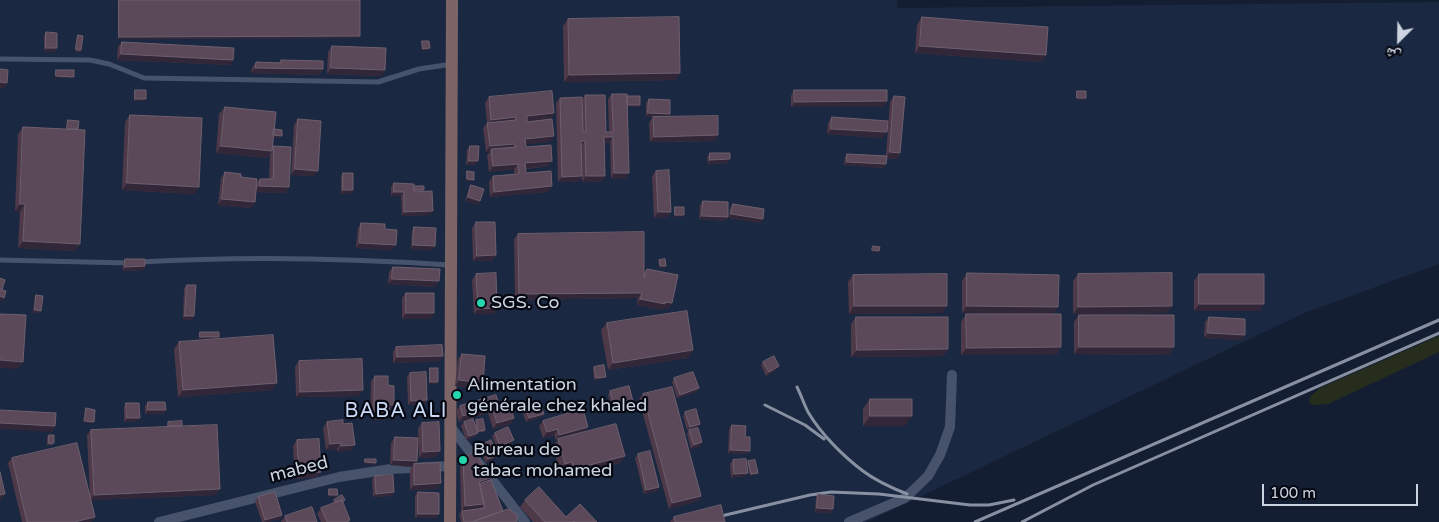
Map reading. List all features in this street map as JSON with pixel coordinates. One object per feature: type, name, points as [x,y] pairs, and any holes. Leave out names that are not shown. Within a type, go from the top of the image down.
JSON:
[{"type":"main road","points":[[450,522],[452,0]]},
{"type":"street","points":[[849,522],[905,498],[928,476],[940,455],[950,427],[952,375]]},
{"type":"street","points":[[450,426],[525,522]]},
{"type":"street","name":"mabed","points":[[159,522],[339,477],[391,469],[450,466]]},
{"type":"lane","points":[[0,59],[90,60],[109,64],[144,78],[378,82],[419,70],[452,64]]},
{"type":"lane","points":[[0,260],[125,263],[193,259],[267,259],[452,265]]},
{"type":"shaded area","points":[[0,0],[897,0],[898,8],[1439,2],[1439,264],[1304,313],[867,522],[0,522]]},
{"type":"green space","points":[[1439,336],[1439,352],[1328,404],[1312,405],[1309,402],[1311,396],[1320,388]]},
{"type":"building","points":[[119,0],[360,0],[360,36],[119,37]]},
{"type":"building","points":[[679,17],[680,73],[569,75],[568,19]]},
{"type":"building","points":[[922,17],[1048,27],[1046,55],[920,46]]},
{"type":"building","points":[[46,32],[57,33],[57,48],[46,48]]},
{"type":"building","points":[[78,35],[83,36],[81,50],[76,49]]},
{"type":"building","points":[[422,41],[429,41],[430,48],[423,49]]},
{"type":"building","points":[[122,42],[234,48],[233,60],[121,54]]},
{"type":"building","points":[[332,46],[386,48],[385,70],[331,68]]},
{"type":"building","points":[[281,60],[323,61],[323,69],[255,68],[256,62],[281,63]]},
{"type":"building","points":[[0,69],[8,70],[7,83],[0,82]]},
{"type":"building","points":[[56,70],[74,70],[74,77],[56,76]]},
{"type":"building","points":[[135,90],[146,90],[146,99],[135,99]]},
{"type":"building","points":[[794,90],[887,90],[887,101],[795,102]]},
{"type":"building","points":[[552,91],[554,113],[527,116],[527,122],[552,119],[554,136],[525,139],[526,147],[551,145],[552,161],[525,163],[526,173],[551,171],[552,186],[494,192],[493,176],[519,174],[518,164],[493,166],[491,149],[516,147],[515,144],[490,146],[487,123],[516,120],[516,117],[491,120],[489,97]]},
{"type":"building","points":[[1077,91],[1086,91],[1086,98],[1077,98]]},
{"type":"building","points":[[612,94],[627,94],[629,173],[614,173],[613,137],[604,137],[605,176],[586,176],[585,141],[581,141],[582,176],[562,177],[560,98],[582,97],[583,132],[586,132],[585,95],[605,95],[606,132],[613,132]]},
{"type":"building","points":[[627,96],[640,96],[640,105],[627,105]]},
{"type":"building","points":[[894,96],[905,97],[900,153],[890,152]]},
{"type":"building","points":[[649,99],[670,100],[670,114],[648,113]]},
{"type":"building","points":[[225,107],[276,112],[272,151],[221,146]]},
{"type":"building","points":[[130,115],[202,118],[199,187],[127,183]]},
{"type":"building","points":[[718,116],[718,135],[654,137],[653,117]]},
{"type":"building","points":[[832,117],[888,121],[887,132],[831,129]]},
{"type":"building","points":[[298,119],[321,121],[318,171],[295,169]]},
{"type":"building","points":[[68,120],[79,121],[78,129],[67,129]]},
{"type":"building","points":[[23,127],[85,130],[80,244],[23,241],[25,204],[20,204]]},
{"type":"building","points":[[274,129],[282,130],[282,136],[273,135]]},
{"type":"building","points":[[274,146],[291,147],[289,187],[259,186],[260,179],[273,179]]},
{"type":"building","points":[[470,146],[479,146],[478,161],[469,161]]},
{"type":"building","points":[[710,153],[730,153],[730,159],[710,160]]},
{"type":"building","points":[[847,154],[887,156],[886,164],[847,162]]},
{"type":"building","points":[[669,170],[671,212],[658,212],[656,171]]},
{"type":"building","points":[[467,171],[474,172],[474,180],[467,179]]},
{"type":"building","points":[[225,172],[257,179],[255,202],[222,199]]},
{"type":"building","points":[[343,173],[353,173],[353,190],[343,190]]},
{"type":"building","points":[[394,183],[414,184],[414,192],[432,191],[433,211],[404,212],[404,192],[394,192]]},
{"type":"building","points":[[471,185],[484,189],[480,201],[468,197]]},
{"type":"building","points":[[414,186],[424,186],[424,190],[414,190]]},
{"type":"building","points":[[703,201],[728,202],[728,217],[702,216]]},
{"type":"building","points":[[733,204],[764,209],[763,219],[731,214]]},
{"type":"building","points":[[675,207],[684,207],[684,215],[675,215]]},
{"type":"building","points":[[476,222],[495,222],[496,255],[477,256]]},
{"type":"building","points":[[361,223],[385,224],[385,229],[397,230],[396,245],[360,243]]},
{"type":"building","points":[[414,227],[436,228],[435,246],[413,245]]},
{"type":"building","points":[[644,232],[644,278],[647,269],[678,275],[672,303],[665,302],[665,304],[640,299],[642,293],[519,294],[518,234]]},
{"type":"building","points":[[873,246],[880,247],[879,251],[872,250]]},
{"type":"building","points":[[125,259],[145,259],[145,266],[125,267]]},
{"type":"building","points":[[665,259],[666,266],[660,266],[659,260]]},
{"type":"building","points":[[393,267],[440,269],[439,281],[392,279]]},
{"type":"building","points":[[496,273],[497,308],[478,309],[476,274]]},
{"type":"building","points":[[967,273],[1059,275],[1058,307],[967,306]]},
{"type":"building","points":[[1172,273],[1172,306],[1078,307],[1078,274]]},
{"type":"building","points":[[947,274],[947,306],[854,306],[853,275]]},
{"type":"building","points":[[1199,274],[1264,274],[1264,304],[1199,304]]},
{"type":"building","points":[[0,278],[5,280],[2,290],[6,291],[4,298],[0,296]]},
{"type":"building","points":[[187,285],[196,285],[194,316],[185,316]]},
{"type":"building","points":[[406,293],[434,293],[434,313],[406,313]]},
{"type":"building","points":[[36,295],[43,296],[41,311],[35,310]]},
{"type":"building","points":[[687,311],[693,350],[613,363],[607,323]]},
{"type":"building","points":[[0,314],[26,315],[23,362],[0,360]]},
{"type":"building","points":[[966,314],[1061,314],[1061,347],[967,348]]},
{"type":"building","points":[[1079,315],[1174,315],[1174,347],[1079,347]]},
{"type":"building","points":[[856,317],[948,317],[948,349],[857,350]]},
{"type":"building","points":[[1209,317],[1245,319],[1245,335],[1208,333]]},
{"type":"building","points":[[200,332],[219,332],[219,337],[200,337]]},
{"type":"building","points":[[273,335],[277,383],[183,390],[179,342]]},
{"type":"building","points":[[442,345],[443,356],[397,357],[396,347]]},
{"type":"building","points":[[462,354],[485,356],[483,383],[459,380]]},
{"type":"building","points":[[774,356],[779,366],[769,372],[763,362]]},
{"type":"building","points":[[362,359],[363,390],[300,392],[299,361]]},
{"type":"building","points":[[604,365],[606,377],[596,378],[594,367]]},
{"type":"building","points":[[430,368],[438,368],[438,382],[430,382]]},
{"type":"building","points":[[426,372],[427,400],[411,401],[410,373]]},
{"type":"building","points":[[693,372],[699,388],[680,395],[674,378]]},
{"type":"building","points":[[375,376],[388,376],[388,385],[394,386],[394,405],[390,405],[389,414],[374,414]]},
{"type":"building","points":[[629,386],[633,401],[614,406],[610,391]]},
{"type":"building","points":[[672,387],[701,496],[672,503],[643,394]]},
{"type":"building","points":[[496,395],[499,405],[509,402],[514,418],[497,423],[492,407],[463,416],[460,406]]},
{"type":"building","points":[[870,399],[912,399],[912,416],[870,416]]},
{"type":"building","points":[[148,402],[165,402],[166,410],[148,410]]},
{"type":"building","points":[[126,403],[139,403],[140,418],[127,418]]},
{"type":"building","points":[[541,406],[544,414],[529,418],[526,410]]},
{"type":"building","points":[[86,408],[95,410],[94,422],[85,421]]},
{"type":"building","points":[[583,409],[588,427],[559,435],[558,429],[547,432],[543,421]]},
{"type":"building","points":[[696,409],[700,424],[690,427],[685,412]]},
{"type":"building","points":[[0,410],[56,413],[55,426],[0,423]]},
{"type":"building","points":[[473,419],[478,433],[469,436],[464,422]]},
{"type":"building","points":[[483,419],[485,430],[478,431],[476,420]]},
{"type":"building","points":[[343,420],[343,424],[352,423],[355,445],[341,446],[341,443],[330,444],[327,422]]},
{"type":"building","points":[[182,421],[182,426],[168,426],[168,422]]},
{"type":"building","points":[[439,422],[440,451],[423,452],[422,423]]},
{"type":"building","points":[[616,424],[625,456],[574,469],[572,462],[565,464],[558,439]]},
{"type":"building","points":[[217,425],[220,489],[94,495],[91,430]]},
{"type":"building","points":[[732,425],[746,426],[745,437],[750,437],[750,451],[731,450]]},
{"type":"building","points":[[508,427],[514,440],[500,446],[495,433]]},
{"type":"building","points":[[698,428],[702,442],[694,445],[689,430]]},
{"type":"building","points":[[49,435],[54,435],[54,443],[49,443]]},
{"type":"building","points":[[395,437],[418,438],[417,461],[394,460]]},
{"type":"building","points":[[319,439],[321,472],[299,473],[297,440]]},
{"type":"building","points":[[491,440],[498,455],[488,459],[482,445]]},
{"type":"building","points":[[77,443],[95,517],[74,522],[27,522],[12,458]]},
{"type":"building","points":[[650,451],[659,487],[646,490],[638,454]]},
{"type":"building","points":[[474,452],[492,477],[479,482],[484,504],[465,506],[463,459]]},
{"type":"building","points":[[365,459],[376,459],[376,463],[365,462]]},
{"type":"building","points":[[746,459],[748,473],[734,474],[733,460]]},
{"type":"building","points":[[755,460],[758,473],[751,474],[748,461]]},
{"type":"building","points":[[440,463],[441,483],[414,485],[414,464]]},
{"type":"building","points":[[0,472],[5,494],[0,495]]},
{"type":"building","points":[[393,475],[394,492],[376,494],[375,476]]},
{"type":"building","points":[[491,480],[503,511],[472,522],[464,522],[462,511],[485,508],[480,484]]},
{"type":"building","points":[[539,487],[566,517],[580,504],[597,522],[545,522],[525,500]]},
{"type":"building","points":[[329,489],[337,489],[338,495],[329,495]]},
{"type":"building","points":[[275,492],[282,515],[265,520],[258,497]]},
{"type":"building","points":[[418,492],[439,493],[439,514],[418,514]]},
{"type":"building","points":[[818,494],[834,496],[833,509],[817,508]]},
{"type":"building","points":[[342,495],[345,500],[342,502],[342,500],[336,502],[334,500]]},
{"type":"building","points":[[342,500],[350,520],[346,522],[327,522],[321,508]]},
{"type":"building","points":[[721,505],[725,522],[675,522],[674,517]]},
{"type":"building","points":[[312,507],[317,522],[287,522],[285,516]]},
{"type":"building","points":[[509,509],[517,515],[517,522],[472,522]]},
{"type":"railway","points":[[975,522],[1439,320]]},
{"type":"railway","points":[[1022,522],[1093,485],[1439,333]]},
{"type":"railway","points":[[797,387],[813,420],[840,452],[873,478],[907,494]]},
{"type":"railway","points":[[765,405],[805,425],[824,439]]},
{"type":"railway","points":[[696,522],[810,495],[831,492],[879,494],[970,505],[989,505],[1014,500]]},
{"type":"place","name":"SGS. Co","points":[[481,303]]},
{"type":"place","name":"Alimentation générale chez khaled","points":[[457,395]]},
{"type":"place","name":"Bureau de tabac mohamed","points":[[463,460]]},
{"type":"district","name":"BABA ALI","points":[[396,412]]}]
